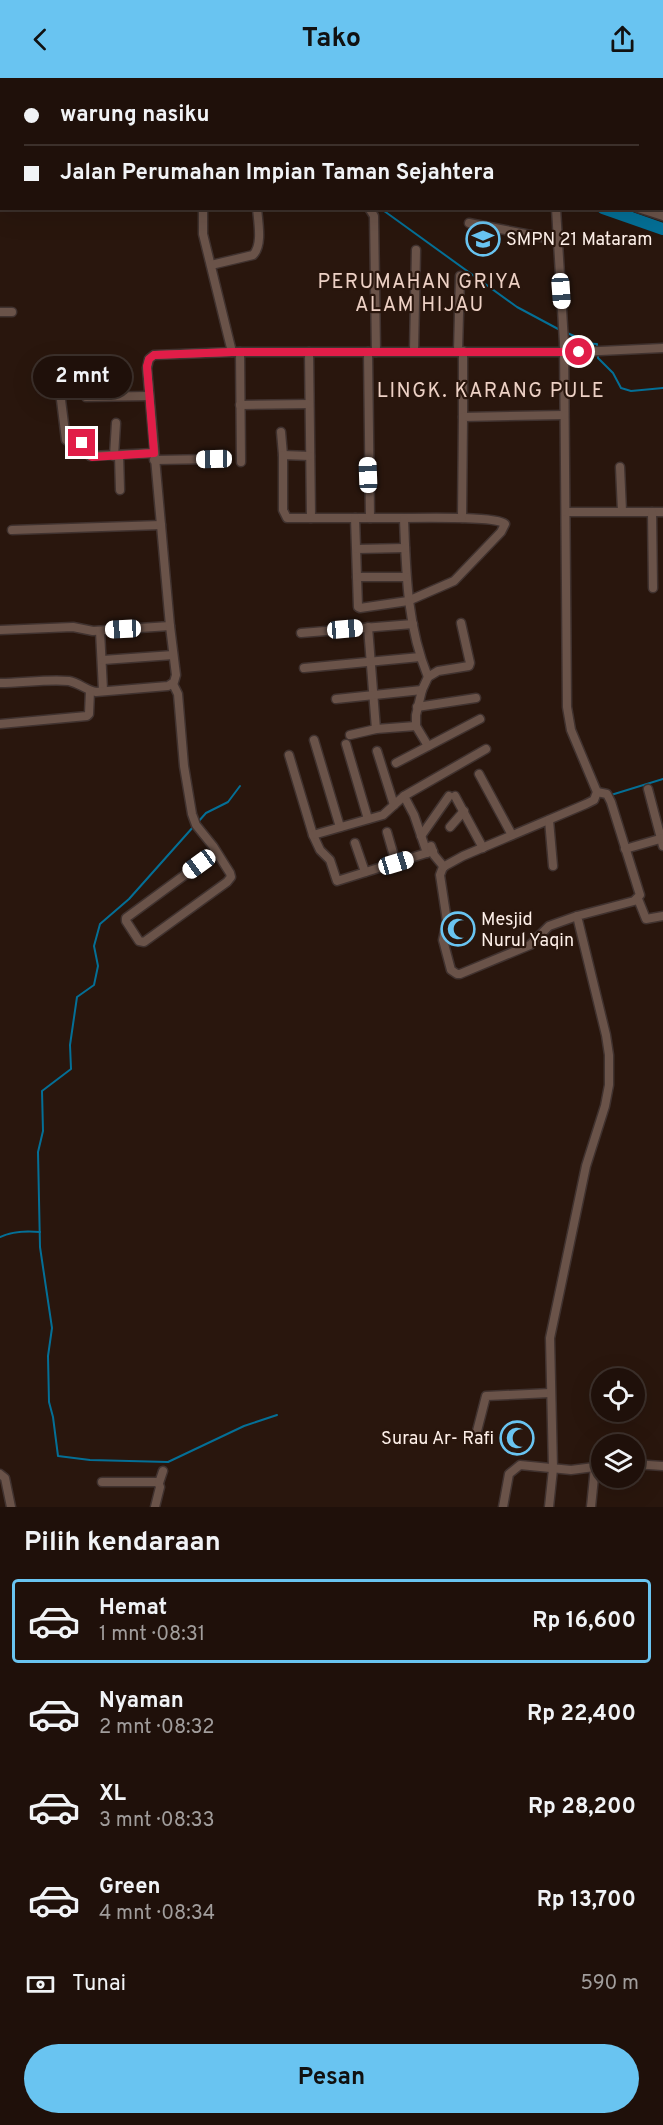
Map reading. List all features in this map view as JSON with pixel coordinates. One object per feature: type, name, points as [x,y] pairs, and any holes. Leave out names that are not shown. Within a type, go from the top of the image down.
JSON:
[{"type":"street","points":[[203,210],[203,234],[236,352],[241,462]]},
{"type":"street","points":[[211,265],[256,253],[259,240],[257,210]]},
{"type":"street","points":[[556,210],[564,339],[568,714],[571,730],[597,792],[608,797],[639,890],[638,899],[646,919],[663,916]]},
{"type":"street","points":[[644,210],[663,216]]},
{"type":"street","points":[[369,518],[374,212]]},
{"type":"street","points":[[469,223],[557,240]]},
{"type":"street","points":[[414,351],[416,250]]},
{"type":"street","points":[[460,276],[463,417],[462,518]]},
{"type":"street","points":[[0,312],[12,312]]},
{"type":"street","points":[[0,683],[66,681],[79,684],[90,691],[173,684],[176,677],[147,366],[149,359],[154,355],[236,352],[579,352],[663,348]]},
{"type":"street","points":[[309,352],[311,518]]},
{"type":"street","points":[[60,392],[66,440],[82,443],[92,457],[214,459]]},
{"type":"street","points":[[86,397],[149,396]]},
{"type":"street","points":[[240,405],[309,404]]},
{"type":"street","points":[[463,417],[564,415]]},
{"type":"street","points":[[116,423],[120,490]]},
{"type":"street","points":[[281,432],[284,513],[289,520],[311,518],[355,518],[369,518],[404,519],[462,518],[498,520],[505,524],[501,532],[459,578],[408,600],[358,608],[355,518]]},
{"type":"street","points":[[283,455],[310,456]]},
{"type":"street","points":[[620,467],[622,511]]},
{"type":"street","points":[[566,512],[663,512]]},
{"type":"street","points":[[652,512],[653,588]]},
{"type":"street","points":[[404,519],[408,600],[420,657],[428,677]]},
{"type":"street","points":[[12,530],[161,525]]},
{"type":"street","points":[[357,549],[405,548]]},
{"type":"street","points":[[357,577],[406,577]]},
{"type":"street","points":[[428,746],[416,726],[417,707],[428,677],[438,671],[469,666],[461,623]]},
{"type":"street","points":[[301,633],[413,624]]},
{"type":"street","points":[[0,630],[73,627],[100,631],[170,626]]},
{"type":"street","points":[[368,627],[376,729]]},
{"type":"street","points":[[100,631],[103,660],[102,691]]},
{"type":"street","points":[[103,660],[173,655]]},
{"type":"street","points":[[304,668],[420,657]]},
{"type":"street","points":[[173,684],[178,694],[184,765],[192,814],[196,825],[216,852],[230,873],[230,879],[144,942],[139,941],[126,918],[216,852]]},
{"type":"street","points":[[336,699],[422,690]]},
{"type":"street","points":[[0,724],[87,716],[90,691]]},
{"type":"street","points":[[417,707],[476,698]]},
{"type":"street","points":[[396,763],[480,719]]},
{"type":"street","points":[[350,735],[376,729],[416,726]]},
{"type":"street","points":[[314,740],[340,827]]},
{"type":"street","points":[[346,744],[368,819]]},
{"type":"street","points":[[313,835],[383,815],[404,796],[486,749]]},
{"type":"street","points":[[377,751],[394,805]]},
{"type":"street","points":[[289,755],[313,835],[320,850],[330,860],[337,881],[430,850]]},
{"type":"street","points":[[479,774],[512,835]]},
{"type":"street","points":[[625,849],[662,841],[648,789]]},
{"type":"street","points":[[597,792],[595,798],[590,802],[444,867],[440,875],[447,917],[443,943],[451,970],[457,974],[530,945],[549,926],[638,899]]},
{"type":"street","points":[[404,796],[414,814],[421,836],[444,867]]},
{"type":"street","points":[[421,836],[452,796],[464,811],[483,848]]},
{"type":"street","points":[[450,827],[464,811]]},
{"type":"street","points":[[549,820],[553,866]]},
{"type":"street","points":[[387,832],[396,863]]},
{"type":"street","points":[[355,843],[365,872]]},
{"type":"street","points":[[549,1507],[553,1464],[550,1338],[586,1168],[609,1085],[609,1052],[577,916]]},
{"type":"street","points":[[476,1435],[486,1396],[550,1393]]},
{"type":"street","points":[[504,1507],[506,1481],[514,1468],[523,1464],[553,1464],[582,1470],[591,1468]]},
{"type":"street","points":[[645,1465],[663,1466]]},
{"type":"street","points":[[155,1507],[163,1471]]},
{"type":"street","points":[[0,1474],[5,1478],[10,1505],[0,1505]]},
{"type":"street","points":[[102,1482],[159,1485]]},
{"type":"street","points":[[591,1507],[594,1488]]},
{"type":"waterway","points":[[383,210],[517,307],[560,330]]},
{"type":"waterway","points":[[609,210],[663,229]]},
{"type":"waterway","points":[[565,332],[574,336],[581,343],[597,344],[597,349]]},
{"type":"waterway","points":[[598,354],[598,358],[613,373],[621,388],[631,391],[663,388]]},
{"type":"waterway","points":[[611,795],[663,779]]},
{"type":"waterway","points":[[198,822],[206,813],[228,802],[240,786]]},
{"type":"waterway","points":[[194,826],[129,899],[100,924],[94,946],[98,966],[94,985],[77,997],[70,1045],[71,1069],[42,1091],[43,1131],[38,1152],[40,1247],[52,1328],[48,1356],[49,1402],[58,1456],[90,1460],[168,1462],[244,1426],[277,1415]]},
{"type":"waterway","points":[[0,1237],[20,1232],[40,1232]]},
{"type":"place","name":"SMPN 21 Mataram","points":[[483,239]]},
{"type":"place","name":"Mesjid Nurul Yaqin","points":[[458,929]]},
{"type":"place","name":"Surau Ar- Rafi","points":[[517,1438]]},
{"type":"district","name":"PERUMAHAN GRIYA ALAM HIJAU","points":[[420,292]]},
{"type":"district","name":"LINGK. KARANG PULE","points":[[491,390]]},
{"type":"route","points":[[82,443],[92,457],[154,453],[147,366],[149,359],[154,355],[232,352],[579,352]]}]
